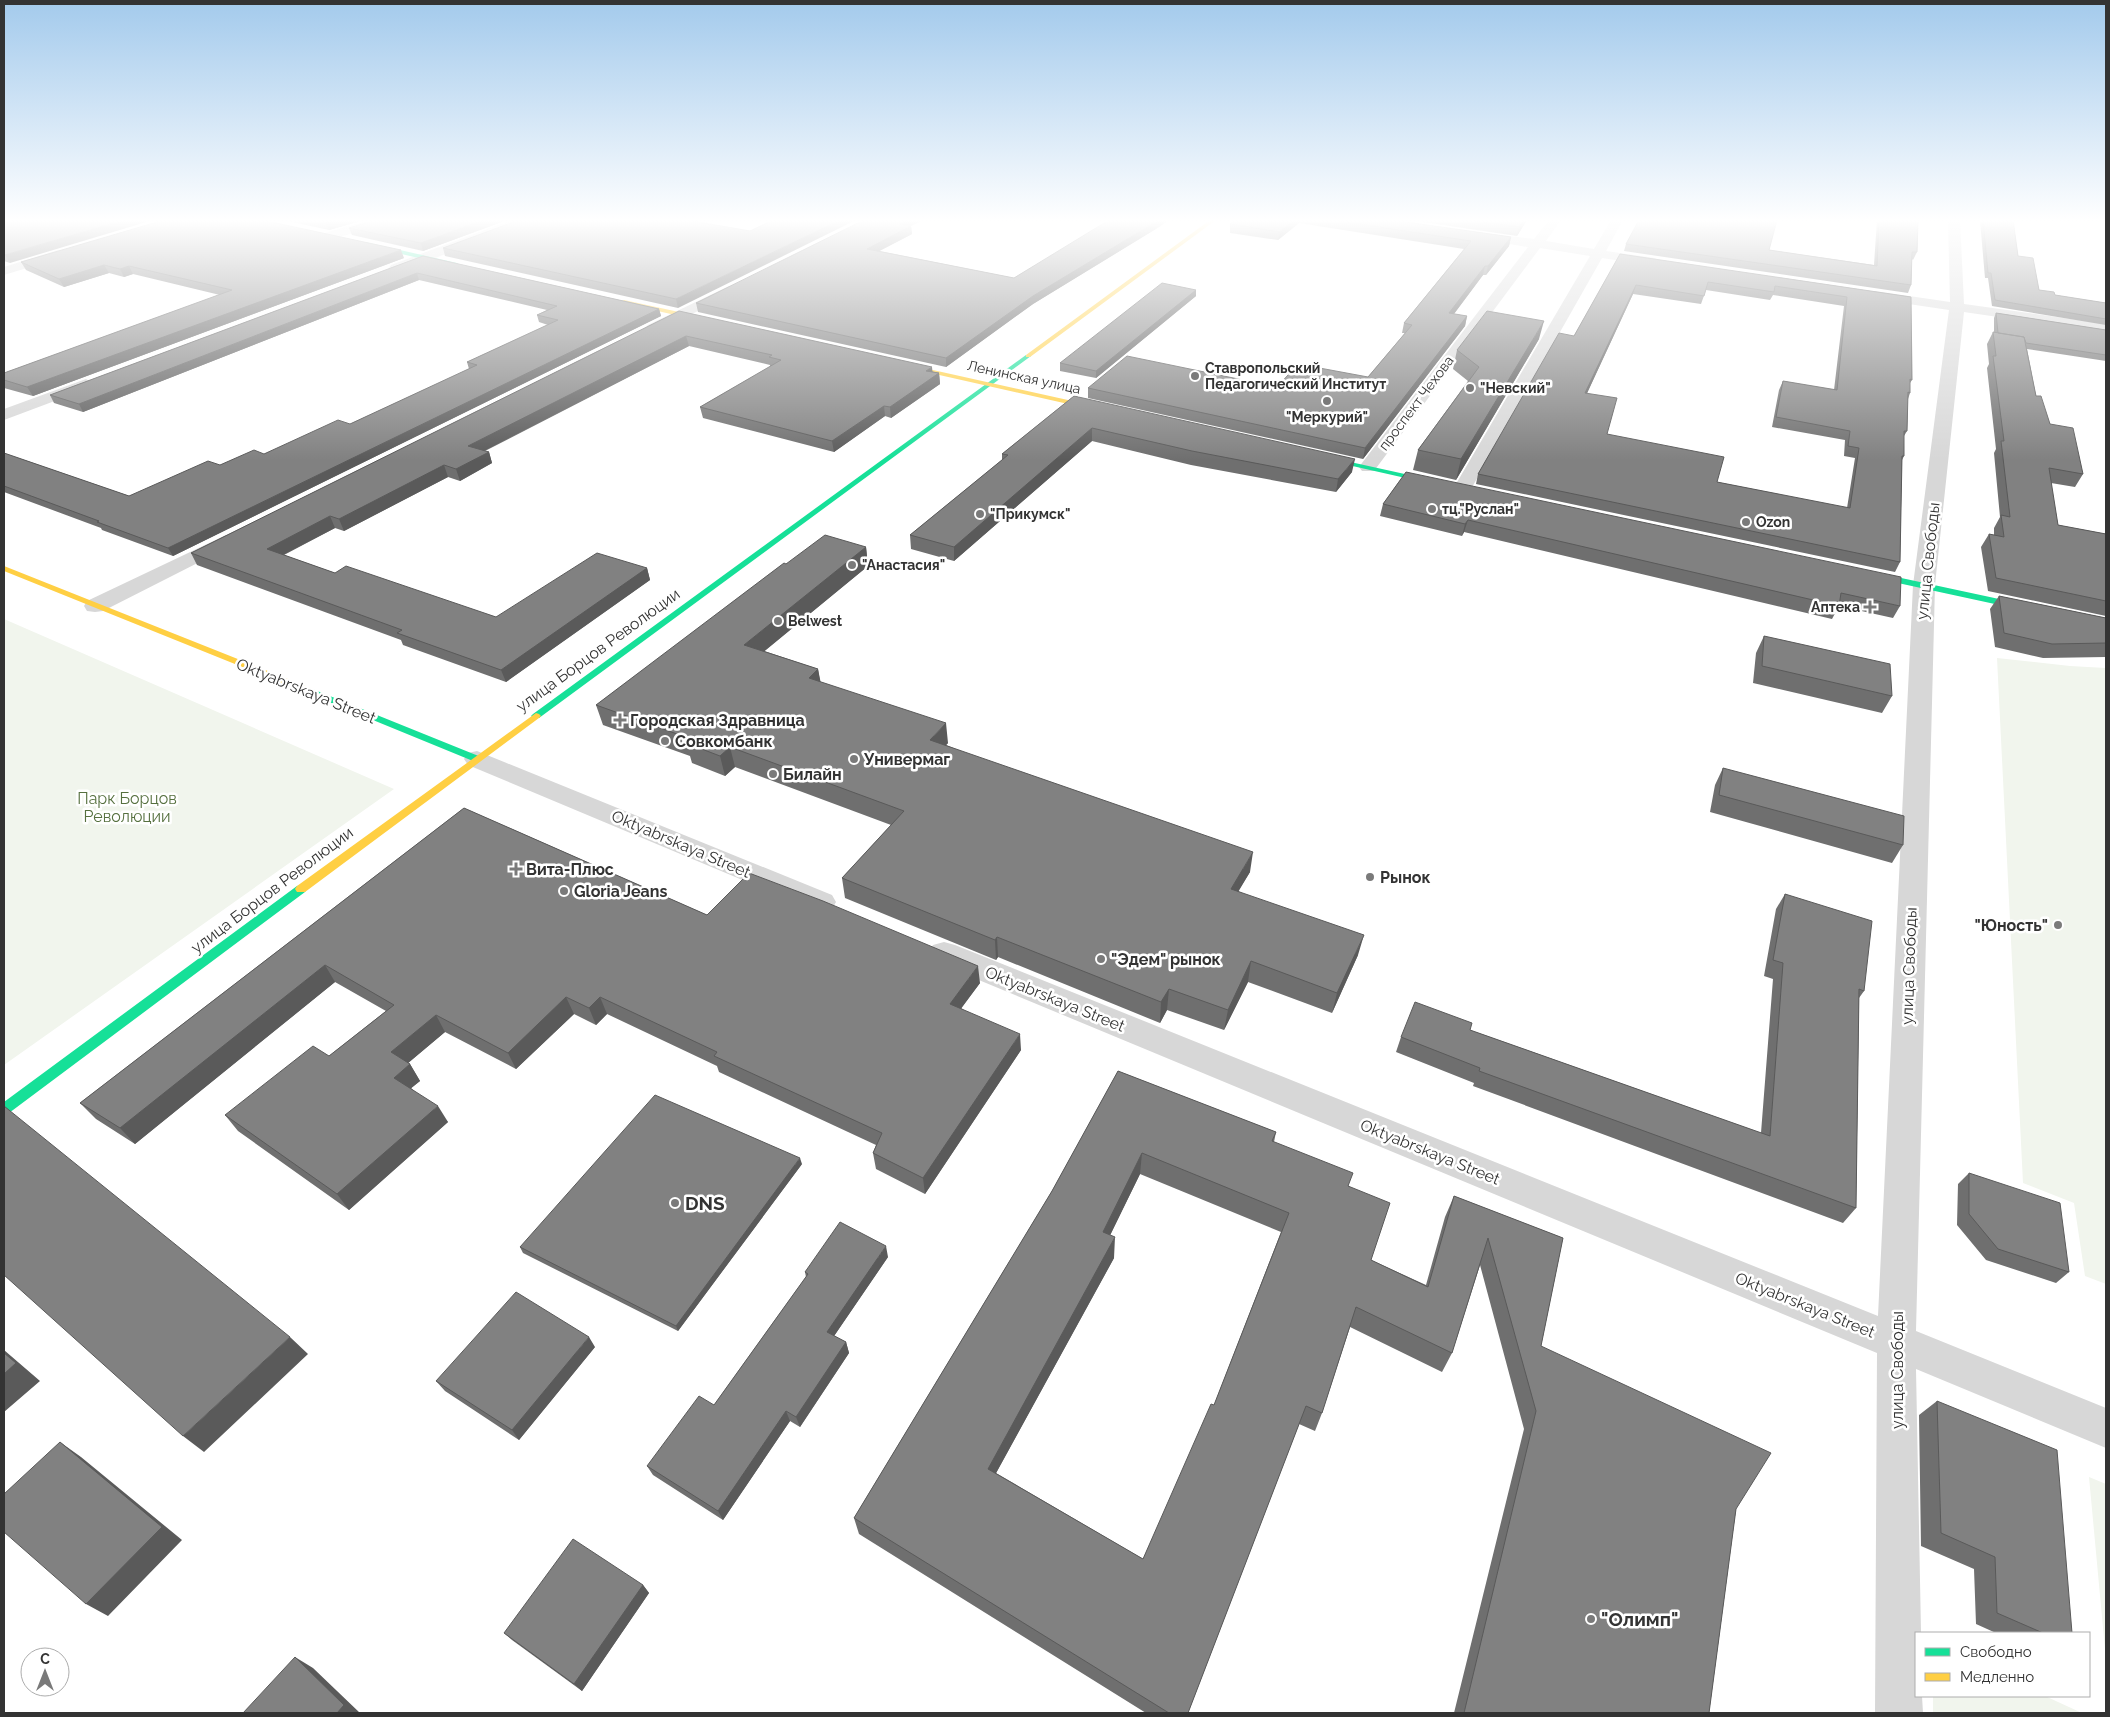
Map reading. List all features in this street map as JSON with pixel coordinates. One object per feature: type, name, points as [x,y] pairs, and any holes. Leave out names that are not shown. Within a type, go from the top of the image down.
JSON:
[{"type":"main road","points":[[615,300],[719,323]]},
{"type":"main road","name":"улица Борцов Революции","points":[[4,1109],[1103,300]]},
{"type":"main road","name":"Ленинская улица","points":[[882,360],[1114,412]]},
{"type":"main road","points":[[1309,454],[1467,490]]},
{"type":"main road","name":"Oktyabrskaya Street","points":[[4,568],[477,759]]},
{"type":"main road","points":[[1856,571],[2106,625]]},
{"type":"street","points":[[636,336],[709,300]]},
{"type":"street","name":"проспект Чехова","points":[[1368,467],[1495,300]]},
{"type":"street","points":[[1467,490],[1571,300]]},
{"type":"street","points":[[1913,300],[2106,329]]},
{"type":"street","name":"улица Свободы","points":[[1899,1713],[1896,1342],[1924,585],[1957,300]]},
{"type":"street","points":[[4,415],[97,380]]},
{"type":"street","points":[[95,606],[237,536]]},
{"type":"street","name":"Oktyabrskaya Street","points":[[477,759],[851,914]]},
{"type":"street","name":"Oktyabrskaya Street","points":[[915,941],[2106,1428]]},
{"type":"green space","name":"Парк Борцов Революции","points":[[4,619],[394,789],[4,1065]]},
{"type":"green space","name":"\"Юность\"","points":[[1997,658],[2106,668],[2106,1284],[2085,1276],[2074,1203],[2023,1183]]},
{"type":"green space","points":[[2089,1477],[2106,1484],[2106,1660]]},
{"type":"green space","points":[[1933,1697],[2047,1697],[2082,1713],[1933,1713]]},
{"type":"building","points":[[204,300],[264,300],[27,387],[4,380],[4,373]]},
{"type":"building","points":[[305,300],[347,300],[79,404],[50,395]]},
{"type":"building","points":[[532,300],[619,300],[659,309],[168,548],[4,486],[4,453],[129,496],[208,461],[220,465],[254,450],[264,454],[338,420],[350,424],[477,365],[467,362],[558,320],[537,315],[557,306]]},
{"type":"building","points":[[702,300],[1027,300],[946,358],[696,303]]},
{"type":"building","points":[[1140,300],[1183,300],[1096,371],[1060,363]]},
{"type":"building","points":[[1423,300],[1459,300],[1449,313],[1467,316],[1365,448],[1088,388],[1127,356],[1277,387],[1298,364],[1368,377],[1412,325],[1404,323]]},
{"type":"building","points":[[1594,300],[1629,300],[1585,393],[1617,398],[1607,434],[1724,457],[1717,482],[1850,508],[1859,448],[1848,446],[1850,431],[1776,417],[1783,381],[1837,390],[1847,300],[1911,300],[1912,380],[1910,379],[1910,393],[1908,392],[1907,431],[1904,431],[1904,456],[1902,456],[1900,562],[1478,474],[1559,333],[1574,336]]},
{"type":"building","points":[[1996,300],[2088,300],[2106,303],[2106,319]]},
{"type":"building","points":[[679,311],[932,367],[926,371],[939,373],[890,407],[884,406],[832,441],[700,407],[781,360],[769,357],[772,355],[686,336],[468,446],[489,452],[456,469],[444,465],[339,519],[330,516],[267,549],[335,573],[346,566],[496,617],[597,553],[647,568],[501,670],[397,633],[402,630],[191,553]]},
{"type":"building","name":"\"Невский\"","points":[[1487,311],[1544,321],[1461,459],[1418,450],[1479,367],[1457,350]]},
{"type":"building","points":[[1996,313],[2106,330],[2106,355],[2026,343],[2024,337],[1998,333]]},
{"type":"building","points":[[1993,332],[2024,337],[2036,396],[2041,396],[2050,424],[2073,428],[2083,474],[2049,468],[2058,525],[2106,534],[2106,601],[1996,578],[1989,534],[2004,537],[2001,515],[2010,517],[2001,441],[2004,441],[1993,356],[1996,356]]},
{"type":"building","points":[[1074,396],[1355,459],[1338,479],[1192,451],[1092,428],[954,547],[910,535],[1008,455],[1002,454]]},
{"type":"building","points":[[1406,472],[1901,577],[1900,606],[1841,593],[1839,606],[1468,520],[1465,524],[1383,504]]},
{"type":"building","points":[[825,535],[866,547],[744,645],[818,669],[809,678],[946,723],[930,740],[1253,852],[1231,889],[1364,935],[1337,993],[1251,961],[1228,1010],[1169,989],[1161,1002],[997,937],[995,940],[842,878],[904,811],[730,747],[720,756],[686,743],[691,739],[596,705],[784,563],[786,564]]},
{"type":"building","points":[[1999,596],[2106,618],[2106,643],[2052,644],[2004,633]]},
{"type":"building","points":[[1764,636],[1890,664],[1892,696],[1762,666]]},
{"type":"building","points":[[1723,768],[1904,816],[1903,845],[1719,795]]},
{"type":"building","points":[[464,808],[707,915],[749,873],[823,901],[978,966],[950,1004],[1020,1034],[923,1178],[873,1153],[882,1133],[714,1056],[717,1052],[600,997],[589,1008],[566,997],[508,1053],[436,1015],[391,1052],[410,1064],[394,1078],[438,1106],[337,1194],[225,1115],[313,1046],[329,1056],[394,1005],[325,965],[120,1128],[80,1103]]},
{"type":"building","points":[[1785,894],[1872,921],[1864,991],[1859,989],[1856,1208],[1479,1071],[1480,1068],[1401,1037],[1415,1002],[1472,1023],[1470,1030],[1770,1136],[1783,963],[1773,960]]},
{"type":"building","points":[[1118,1071],[1276,1132],[1272,1141],[1353,1173],[1348,1186],[1390,1203],[1371,1260],[1428,1287],[1454,1196],[1563,1238],[1541,1346],[1771,1453],[1736,1509],[1709,1713],[1464,1713],[1536,1411],[1488,1238],[1452,1353],[1356,1307],[1322,1413],[1306,1406],[1188,1713],[1169,1713],[854,1518],[1052,1191]],"holes":[[[1142,1153],[1289,1213],[1214,1405],[1211,1404],[1143,1559],[988,1469],[1115,1237],[1103,1232]]]},
{"type":"building","points":[[655,1095],[800,1158],[676,1326],[520,1247]]},
{"type":"building","points":[[4,1106],[290,1337],[183,1436],[4,1275]]},
{"type":"building","points":[[1969,1173],[2060,1203],[2069,1272],[1998,1249],[1969,1214]]},
{"type":"building","points":[[840,1222],[886,1246],[827,1332],[846,1342],[796,1417],[786,1411],[718,1511],[647,1466],[699,1396],[714,1405],[808,1274],[805,1272]]},
{"type":"building","points":[[516,1292],[589,1337],[512,1430],[436,1381]]},
{"type":"building","points":[[4,1353],[16,1363],[4,1374]]},
{"type":"building","points":[[1937,1401],[2057,1450],[2072,1632],[2041,1632],[1997,1613],[1995,1557],[1941,1533]]},
{"type":"building","points":[[60,1442],[162,1527],[86,1604],[4,1532],[4,1494]]},
{"type":"building","points":[[573,1539],[643,1585],[574,1684],[504,1633]]},
{"type":"building","points":[[295,1657],[344,1705],[337,1713],[243,1713]]},
{"type":"traffic: fast","points":[[536,716],[1028,356]]},
{"type":"traffic: fast","points":[[1317,456],[1441,484]]},
{"type":"traffic: fast","points":[[1864,573],[2106,625]]},
{"type":"traffic: fast","points":[[310,691],[477,759]]},
{"type":"traffic: fast","points":[[4,1109],[301,889]]},
{"type":"traffic: slow","points":[[1028,356],[1104,300]]},
{"type":"traffic: slow","points":[[624,302],[711,321]]},
{"type":"traffic: slow","points":[[897,364],[1104,410]]},
{"type":"traffic: slow","points":[[4,568],[310,691]]},
{"type":"traffic: slow","points":[[301,889],[536,716]]},
{"type":"place","name":"Ставропольский Педагогический Институт","points":[[1195,376]]},
{"type":"place","name":"\"Невский\"","points":[[1470,388]]},
{"type":"place","name":"\"Меркурий\"","points":[[1327,401]]},
{"type":"place","name":"тц.\"Руслан\"","points":[[1432,509]]},
{"type":"place","name":"\"Прикумск\"","points":[[980,514]]},
{"type":"place","name":"Ozon","points":[[1746,522]]},
{"type":"place","name":"\"Анастасия\"","points":[[852,565]]},
{"type":"place","name":"Аптека","points":[[1870,607]]},
{"type":"place","name":"Belwest","points":[[778,621]]},
{"type":"place","name":"Городская Здравница","points":[[620,720]]},
{"type":"place","name":"Совкомбанк","points":[[665,741]]},
{"type":"place","name":"Универмаг","points":[[854,759]]},
{"type":"place","name":"Билайн","points":[[773,774]]},
{"type":"place","name":"Вита-Плюс","points":[[516,869]]},
{"type":"place","name":"Рынок","points":[[1370,877]]},
{"type":"place","name":"Gloria Jeans","points":[[564,891]]},
{"type":"place","name":"\"Юность\"","points":[[2058,925]]},
{"type":"place","name":"\"Эдем\" рынок","points":[[1101,959]]},
{"type":"place","name":"DNS","points":[[675,1203]]},
{"type":"place","name":"\"Олимп\"","points":[[1591,1619]]}]
